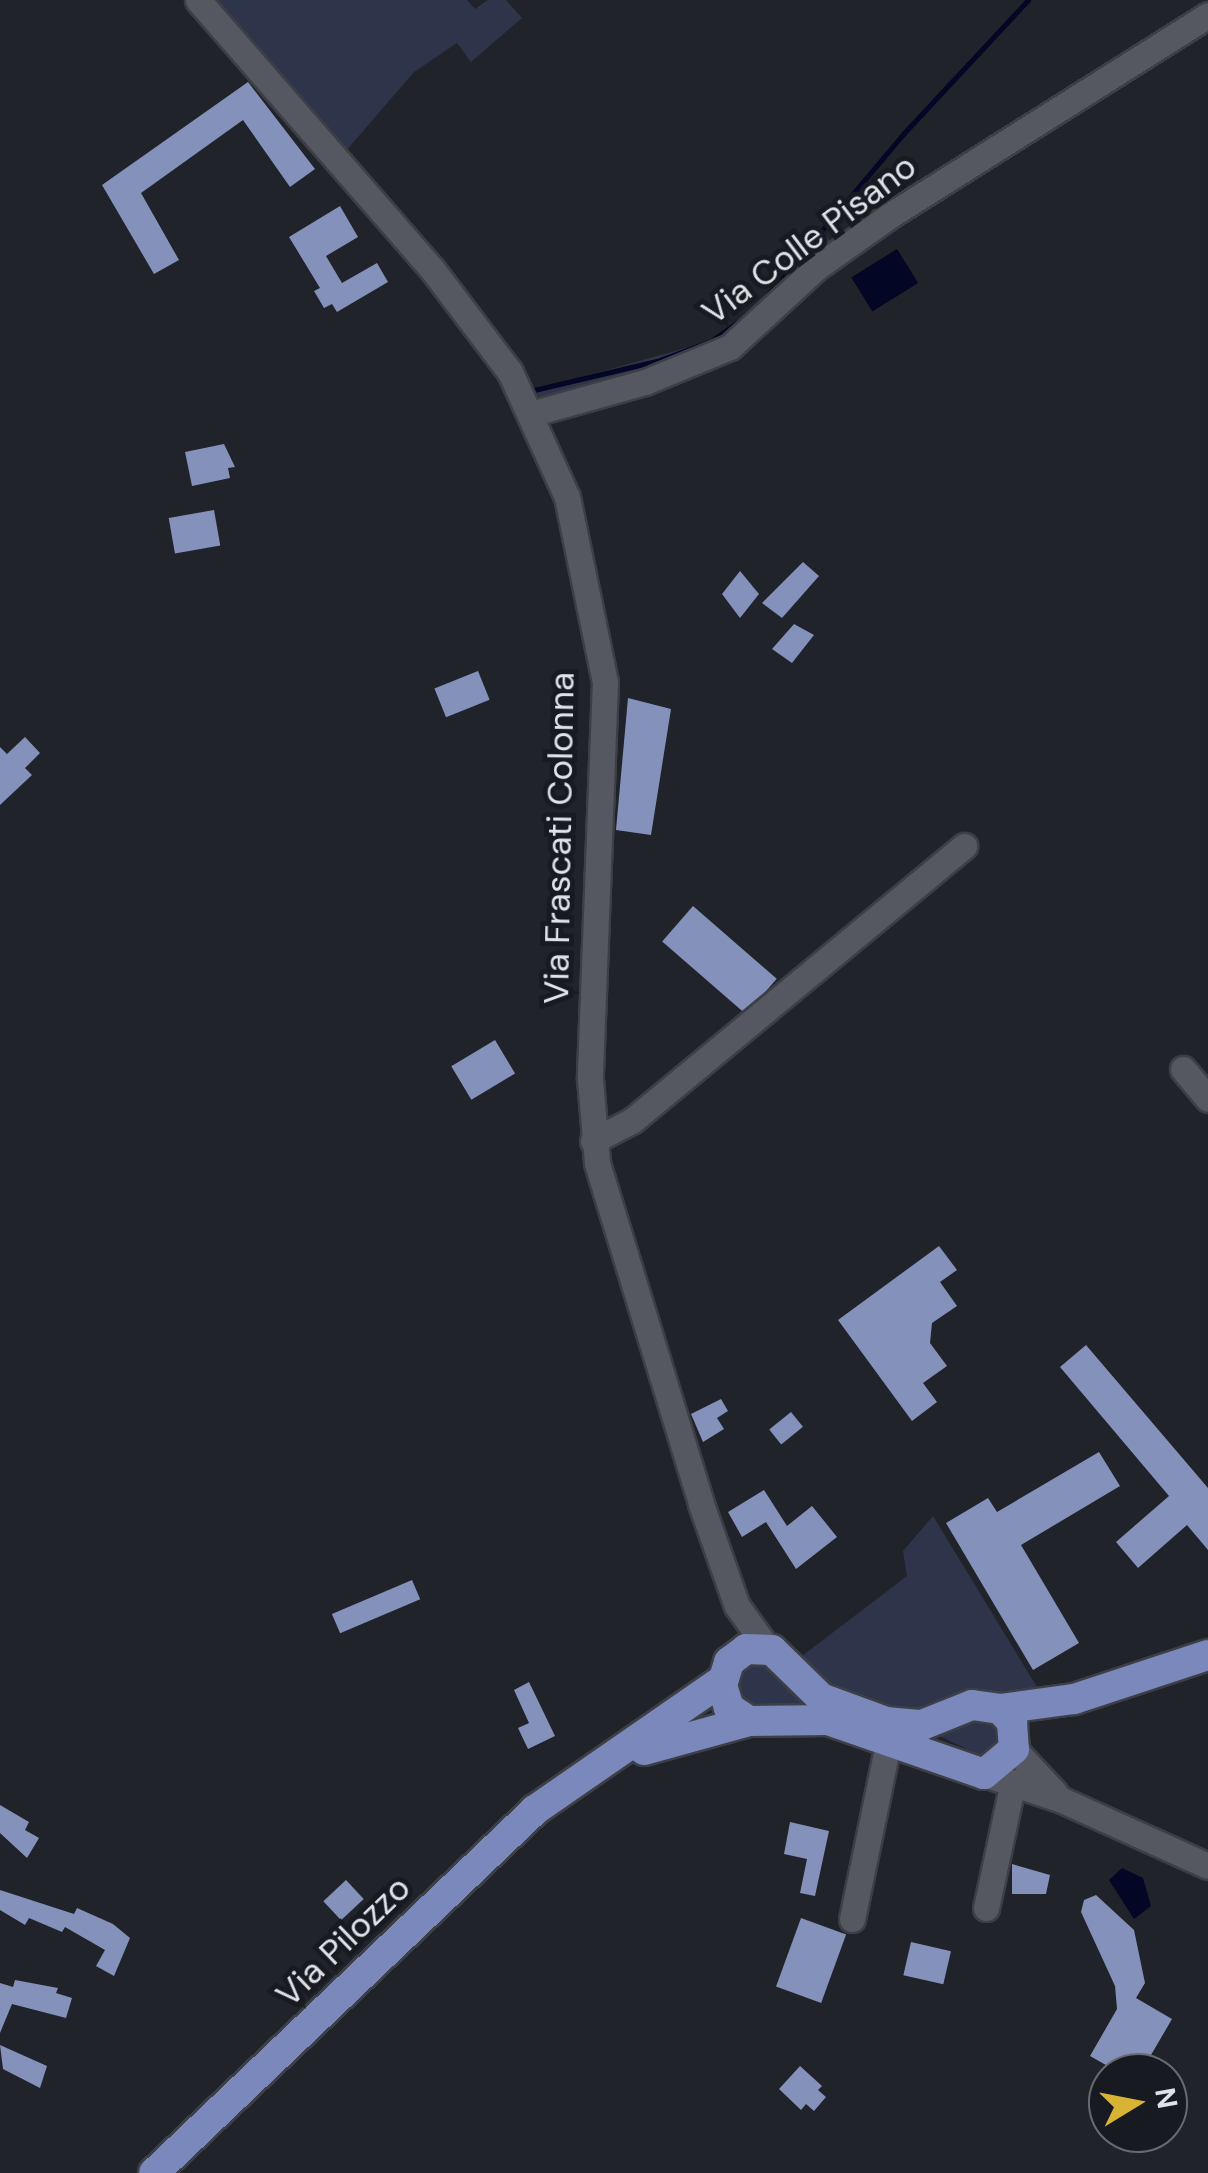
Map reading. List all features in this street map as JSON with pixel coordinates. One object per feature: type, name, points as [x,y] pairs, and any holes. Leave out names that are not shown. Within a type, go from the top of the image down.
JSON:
[{"type":"main road","points":[[768,1649],[746,1649],[726,1671],[729,1708],[750,1721],[814,1717],[998,1778],[1015,1745],[1074,1698],[1208,1656]]},
{"type":"main road","name":"Via Frascati Colonna","points":[[768,1649],[822,1698],[886,1722],[922,1725],[972,1705],[1000,1708],[1074,1698]]},
{"type":"main road","name":"Via Pilozzo","points":[[154,2173],[522,1822],[589,1768],[726,1671]]},
{"type":"main road","points":[[1000,1708],[1015,1745]]},
{"type":"main road","name":"Via Pilozzo","points":[[589,1768],[750,1721]]},
{"type":"street","name":"Via Frascati Colonna","points":[[198,0],[432,270],[534,413],[586,565],[604,682],[594,1142],[611,1221],[737,1606],[768,1649]]},
{"type":"street","name":"Via Colle Pisano","points":[[534,413],[645,382],[730,347],[817,268],[889,216],[1208,15]]},
{"type":"street","points":[[594,1142],[633,1120],[964,846]]},
{"type":"street","points":[[1183,1069],[1208,1099]]},
{"type":"street","name":"Via Frascati Colonna","points":[[726,1671],[737,1606]]},
{"type":"street","points":[[852,1919],[889,1739]]},
{"type":"street","points":[[1015,1745],[1062,1800]]},
{"type":"street","points":[[986,1908],[998,1778],[1062,1800],[1208,1866]]},
{"type":"shaded area","points":[[213,0],[467,0],[475,9],[488,0],[506,0],[522,18],[471,62],[457,43],[414,72],[345,152]]},
{"type":"shaded area","points":[[823,229],[831,243],[754,322],[660,368],[540,398],[535,390],[711,341],[758,308]]},
{"type":"shaded area","points":[[897,249],[918,283],[872,312],[851,278]]},
{"type":"shaded area","points":[[933,1516],[1043,1697],[978,1690],[963,1692],[948,1707],[904,1713],[835,1692],[798,1659],[907,1576],[903,1551]]},
{"type":"shaded area","points":[[739,1661],[772,1661],[812,1703],[753,1711],[741,1705],[731,1677]]},
{"type":"shaded area","points":[[973,1715],[1005,1725],[992,1761],[931,1732]]},
{"type":"shaded area","points":[[1122,1868],[1143,1878],[1151,1906],[1134,1919],[1109,1880]]},
{"type":"building","points":[[248,82],[315,169],[290,187],[243,120],[141,193],[179,260],[154,274],[102,185]]},
{"type":"building","points":[[340,206],[358,237],[326,256],[342,283],[377,263],[388,282],[337,312],[332,304],[324,308],[314,291],[320,288],[289,237]]},
{"type":"building","points":[[224,444],[235,467],[228,468],[230,478],[192,486],[185,452]]},
{"type":"building","points":[[214,510],[220,545],[175,553],[169,518]]},
{"type":"building","points":[[803,562],[819,576],[782,618],[762,603]]},
{"type":"building","points":[[740,571],[759,594],[740,618],[722,594]]},
{"type":"building","points":[[794,624],[814,635],[792,663],[772,649]]},
{"type":"building","points":[[478,671],[490,700],[446,717],[434,689]]},
{"type":"building","points":[[628,698],[671,709],[651,835],[616,830]]},
{"type":"building","points":[[25,737],[40,753],[25,768],[32,775],[0,805],[0,747],[7,754]]},
{"type":"building","points":[[693,906],[777,979],[746,1014],[662,941]]},
{"type":"building","points":[[495,1040],[515,1073],[471,1100],[451,1066]]},
{"type":"building","points":[[939,1246],[957,1270],[940,1282],[957,1306],[932,1323],[930,1343],[947,1366],[923,1383],[937,1402],[912,1421],[838,1320]]},
{"type":"building","points":[[1086,1345],[1208,1488],[1208,1550],[1187,1525],[1138,1568],[1116,1542],[1169,1496],[1060,1367]]},
{"type":"building","points":[[721,1399],[728,1411],[717,1418],[724,1429],[703,1442],[691,1414]]},
{"type":"building","points":[[791,1412],[803,1427],[781,1444],[769,1430]]},
{"type":"building","points":[[1099,1452],[1120,1486],[1021,1545],[1079,1643],[1033,1670],[946,1523],[988,1498],[997,1512]]},
{"type":"building","points":[[764,1490],[787,1526],[812,1506],[837,1537],[796,1569],[766,1522],[742,1537],[728,1512]]},
{"type":"building","points":[[412,1580],[420,1599],[340,1633],[332,1614]]},
{"type":"building","points":[[529,1682],[555,1736],[528,1749],[518,1728],[529,1723],[514,1690]]},
{"type":"building","points":[[0,1805],[29,1822],[25,1830],[39,1838],[27,1858],[0,1833]]},
{"type":"building","points":[[790,1822],[829,1831],[815,1896],[800,1893],[807,1859],[784,1854]]},
{"type":"building","points":[[1012,1864],[1050,1875],[1046,1894],[1012,1894]]},
{"type":"building","points":[[346,1880],[364,1899],[341,1920],[323,1901]]},
{"type":"building","points":[[0,1890],[74,1914],[77,1908],[113,1924],[130,1938],[114,1976],[96,1966],[105,1950],[65,1927],[62,1932],[29,1918],[25,1925],[0,1910]]},
{"type":"building","points":[[1096,1895],[1134,1930],[1145,1983],[1136,1998],[1172,2019],[1152,2053],[1092,2053],[1117,2009],[1115,1986],[1081,1912],[1084,1900]]},
{"type":"building","points":[[801,1918],[846,1934],[821,2003],[776,1987]]},
{"type":"building","points":[[911,1942],[951,1951],[943,1984],[903,1975]]},
{"type":"building","points":[[15,1980],[58,1988],[56,1993],[72,1998],[66,2018],[12,2004],[0,2033],[0,1983],[13,1987]]},
{"type":"building","points":[[0,2045],[47,2066],[40,2088],[3,2069]]},
{"type":"building","points":[[800,2066],[822,2086],[818,2090],[826,2097],[814,2111],[806,2104],[801,2110],[779,2089]]},
{"type":"waterway","points":[[765,298],[904,133],[1028,0]]},
{"type":"waterway","points":[[534,390],[657,361],[711,341],[746,316]]}]
